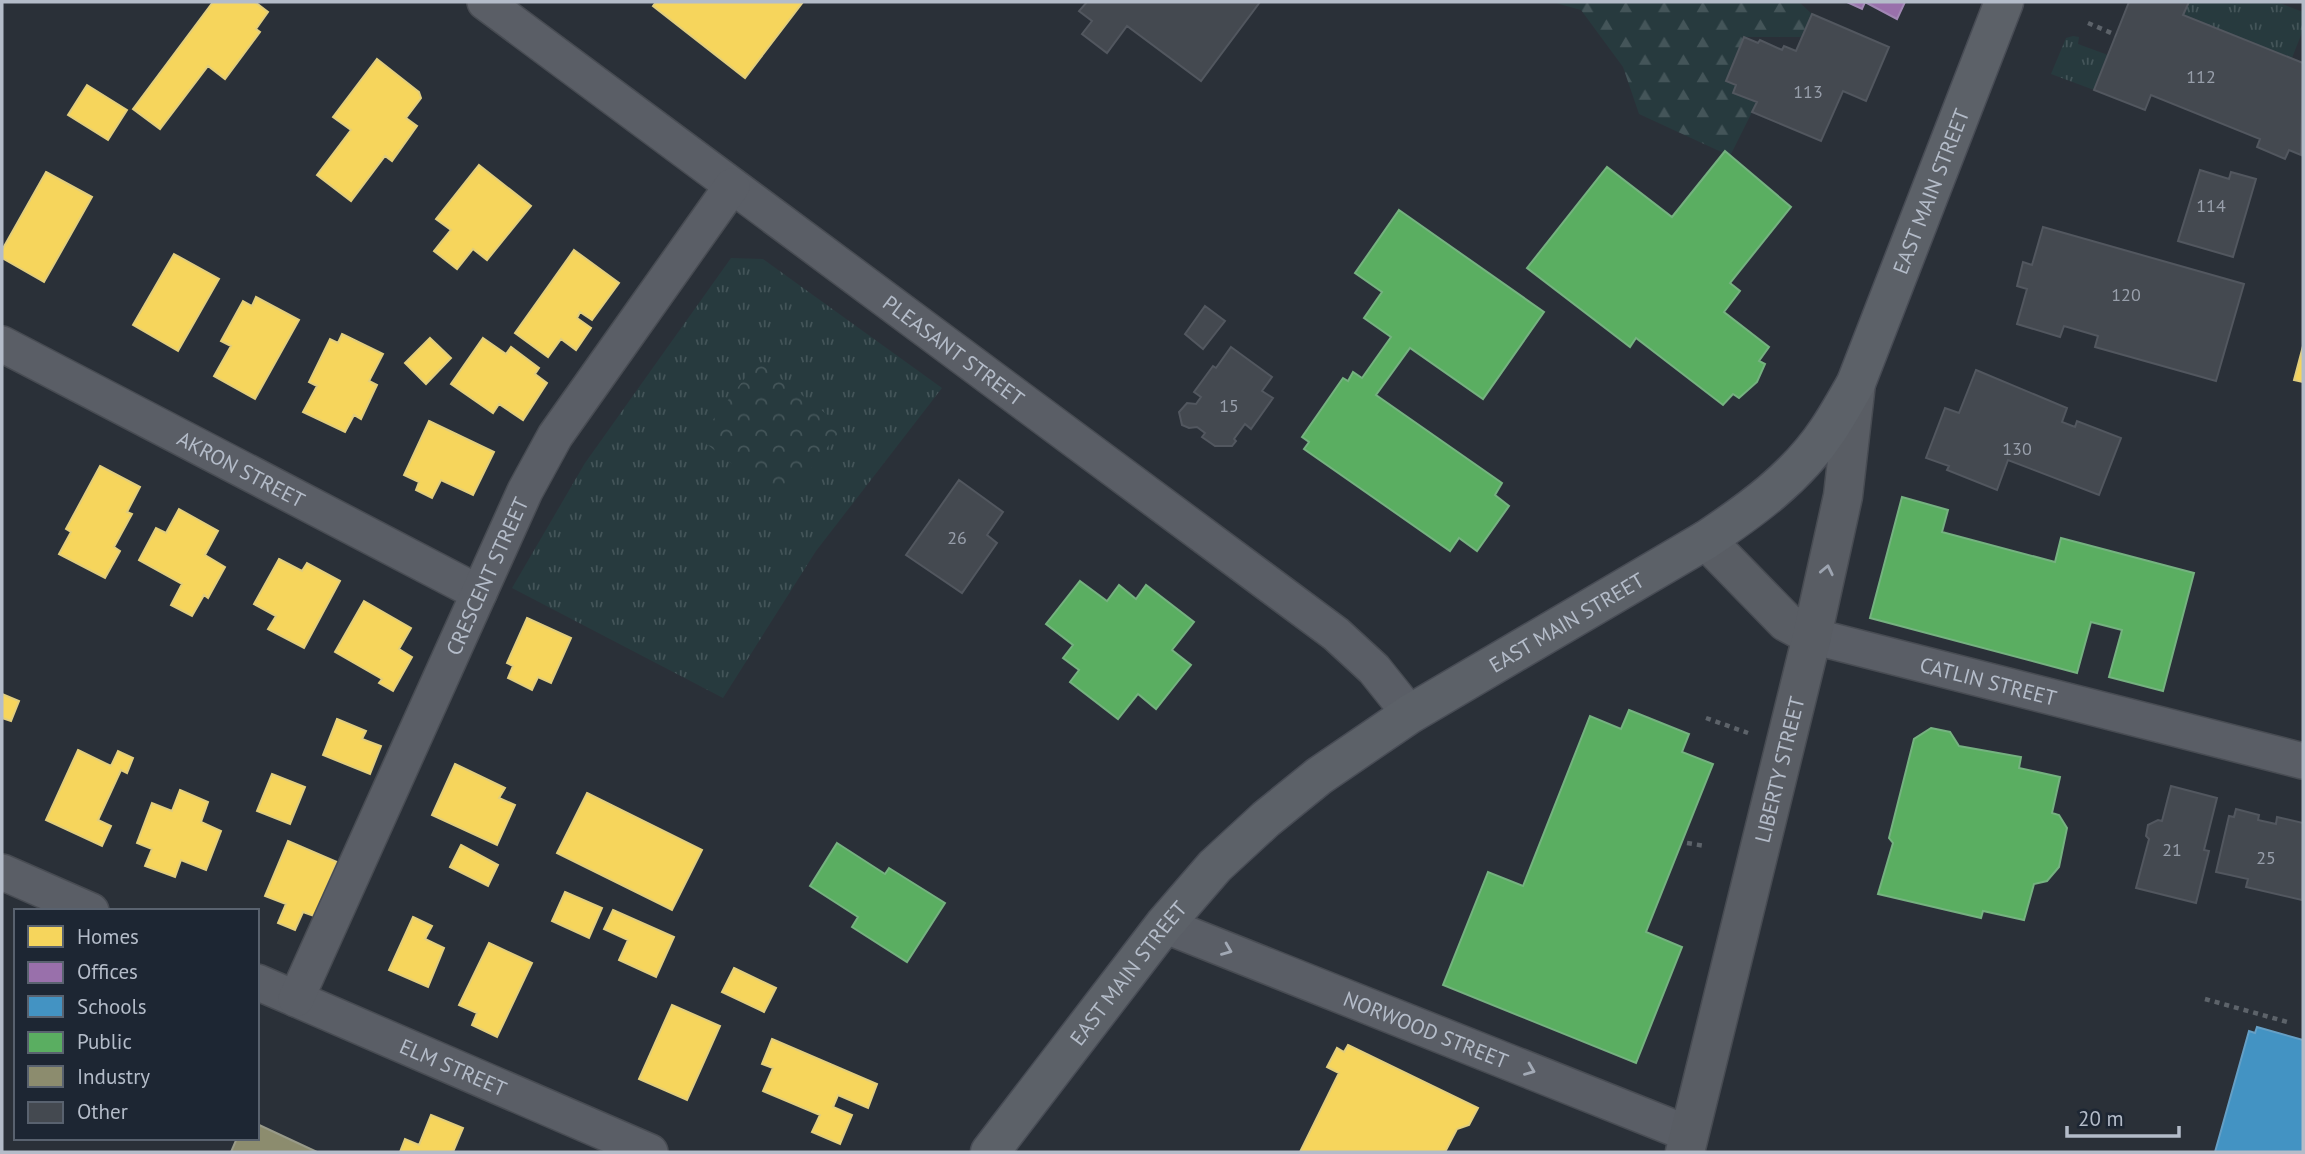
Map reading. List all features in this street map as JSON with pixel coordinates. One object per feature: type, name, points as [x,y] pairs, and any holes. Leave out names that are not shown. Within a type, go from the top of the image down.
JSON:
[{"type":"main road","name":"EAST MAIN STREET","points":[[990,1152],[1164,925],[1215,866],[1266,819],[1320,776],[1410,714],[1706,540],[1753,508],[1792,473],[1827,432],[1856,383],[2004,2]]},
{"type":"main road","name":"LIBERTY STREET","points":[[1687,1143],[1812,636],[1843,496],[1850,454],[1856,383]]},
{"type":"main road","name":"CATLIN STREET","points":[[1706,540],[1786,622],[1812,636]]},
{"type":"street","name":"PLEASANT STREET","points":[[485,2],[1336,634],[1374,670],[1410,714]]},
{"type":"street","name":"CRESCENT STREET","points":[[296,999],[525,491],[555,436],[732,186]]},
{"type":"street","name":"AKRON STREET","points":[[2,344],[479,593]]},
{"type":"street","name":"CATLIN STREET","points":[[1812,636],[2303,761]]},
{"type":"street","points":[[2,872],[86,909]]},
{"type":"street","name":"NORWOOD STREET","points":[[1164,925],[1687,1143]]},
{"type":"street","name":"ELM STREET","points":[[259,983],[650,1152]]},
{"type":"path","points":[[2088,23],[2116,34]]},
{"type":"path","points":[[1706,718],[1758,736]]},
{"type":"path","points":[[1687,843],[1705,846]]},
{"type":"path","points":[[2206,999],[2291,1023]]},
{"type":"green space","points":[[1552,2],[1799,2],[1812,14],[1801,37],[1744,37],[1726,81],[1736,85],[1733,93],[1757,102],[1730,156],[1639,114],[1623,67],[1581,10]]},
{"type":"green space","points":[[2189,2],[2277,2],[2303,12],[2303,30],[2292,58],[2183,15]]},
{"type":"green space","points":[[2079,37],[2078,44],[2108,55],[2094,90],[2051,74],[2066,38]]},
{"type":"green space","points":[[731,258],[763,259],[942,388],[816,551],[723,698],[512,588],[585,463]]},
{"type":"green space","points":[[758,361],[843,427],[783,504],[699,438]]},
{"type":"building: Homes","points":[[213,2],[255,2],[268,12],[256,29],[260,32],[225,79],[208,66],[160,129],[133,109]]},
{"type":"building: Homes","points":[[656,2],[803,2],[745,78],[653,6]]},
{"type":"building: Homes","points":[[377,59],[419,92],[421,98],[406,118],[417,126],[392,161],[385,156],[351,201],[317,175],[351,130],[333,117]]},
{"type":"building: Homes","points":[[87,85],[127,110],[108,140],[68,115]]},
{"type":"building: Homes","points":[[479,165],[531,206],[487,260],[473,249],[457,269],[434,251],[451,230],[436,219]]},
{"type":"building: Homes","points":[[46,172],[92,197],[44,282],[2,258],[2,250]]},
{"type":"building: Homes","points":[[574,250],[619,283],[592,320],[580,312],[577,318],[591,328],[576,350],[561,339],[548,357],[515,333]]},
{"type":"building: Homes","points":[[174,254],[219,279],[178,351],[133,325]]},
{"type":"building: Homes","points":[[256,297],[299,320],[255,399],[214,376],[231,346],[221,341],[243,301],[252,306]]},
{"type":"building: Homes","points":[[342,334],[383,354],[369,381],[377,385],[361,419],[354,415],[345,432],[303,412],[317,386],[309,382],[330,339],[338,343]]},
{"type":"building: Homes","points":[[430,338],[451,358],[426,384],[405,363]]},
{"type":"building: Homes","points":[[483,338],[506,354],[511,347],[539,368],[535,374],[547,383],[523,420],[499,404],[493,413],[451,384]]},
{"type":"building: Homes","points":[[2303,346],[2303,382],[2294,380]]},
{"type":"building: Homes","points":[[429,421],[494,452],[473,495],[441,480],[432,498],[416,490],[419,482],[404,475]]},
{"type":"building: Homes","points":[[100,466],[140,487],[127,512],[132,514],[114,547],[120,551],[105,578],[59,554],[71,532],[66,529]]},
{"type":"building: Homes","points":[[179,509],[218,531],[205,555],[225,567],[208,598],[204,595],[192,616],[171,605],[182,584],[139,560],[156,528],[166,533]]},
{"type":"building: Homes","points":[[279,559],[302,571],[307,563],[340,581],[304,648],[268,629],[276,616],[254,604]]},
{"type":"building: Homes","points":[[364,601],[411,628],[399,649],[412,657],[393,691],[379,683],[382,679],[335,652]]},
{"type":"building: Homes","points":[[527,618],[571,638],[551,683],[538,677],[532,690],[508,678],[513,666],[507,663]]},
{"type":"building: Homes","points":[[2,694],[19,701],[11,721],[2,718]]},
{"type":"building: Homes","points":[[337,719],[366,731],[362,739],[381,746],[370,774],[323,755]]},
{"type":"building: Homes","points":[[78,750],[111,766],[118,751],[133,758],[127,773],[121,770],[98,820],[111,826],[102,846],[46,820]]},
{"type":"building: Homes","points":[[455,764],[505,788],[499,798],[515,805],[497,845],[432,815]]},
{"type":"building: Homes","points":[[272,774],[305,787],[290,824],[257,811]]},
{"type":"building: Homes","points":[[180,790],[208,802],[201,822],[221,831],[206,870],[181,860],[175,877],[145,866],[152,849],[137,843],[152,803],[172,811]]},
{"type":"building: Homes","points":[[587,793],[702,850],[672,910],[557,853]]},
{"type":"building: Homes","points":[[288,841],[337,862],[314,916],[303,912],[295,930],[278,923],[286,904],[265,896]]},
{"type":"building: Homes","points":[[461,845],[498,865],[488,886],[450,867]]},
{"type":"building: Homes","points":[[565,892],[602,908],[589,938],[552,921]]},
{"type":"building: Homes","points":[[613,910],[674,937],[656,977],[619,960],[628,940],[604,929]]},
{"type":"building: Homes","points":[[413,917],[432,926],[425,939],[444,948],[428,987],[389,970]]},
{"type":"building: Homes","points":[[489,943],[532,963],[497,1037],[472,1025],[477,1013],[459,1005]]},
{"type":"building: Homes","points":[[734,968],[776,988],[764,1012],[722,992]]},
{"type":"building: Homes","points":[[672,1005],[720,1026],[687,1100],[639,1079]]},
{"type":"building: Homes","points":[[772,1039],[877,1084],[868,1108],[838,1095],[833,1107],[852,1115],[840,1144],[812,1132],[820,1115],[763,1091],[773,1068],[762,1064]]},
{"type":"building: Homes","points":[[1348,1045],[1478,1108],[1469,1125],[1457,1129],[1445,1152],[1300,1152],[1339,1073],[1327,1067],[1337,1048],[1344,1052]]},
{"type":"building: Homes","points":[[431,1115],[463,1128],[453,1152],[400,1152],[405,1139],[419,1145]]},
{"type":"building: Offices","points":[[1847,2],[1865,2],[1862,9]]},
{"type":"building: Offices","points":[[1865,2],[1905,2],[1897,19]]},
{"type":"building: Schools","points":[[2257,1027],[2303,1040],[2303,1152],[2215,1152],[2249,1031],[2255,1033]]},
{"type":"building: Public","points":[[1725,151],[1791,207],[1730,283],[1740,291],[1724,312],[1769,347],[1759,361],[1765,364],[1757,382],[1739,398],[1733,394],[1723,405],[1636,338],[1630,347],[1527,268],[1607,167],[1672,217]]},
{"type":"building: Public","points":[[1399,210],[1544,312],[1483,399],[1410,348],[1376,395],[1502,483],[1495,495],[1509,506],[1477,551],[1459,538],[1450,551],[1304,449],[1309,442],[1302,437],[1343,378],[1348,381],[1353,372],[1362,378],[1391,337],[1364,318],[1382,292],[1355,273]]},
{"type":"building: Public","points":[[1902,497],[1948,510],[1942,532],[2055,562],[2061,538],[2194,573],[2163,691],[2109,677],[2122,630],[2091,622],[2077,673],[1870,618]]},
{"type":"building: Public","points":[[1080,581],[1107,601],[1119,585],[1136,599],[1146,585],[1194,622],[1172,650],[1191,665],[1156,709],[1138,694],[1118,719],[1070,682],[1079,670],[1063,658],[1073,645],[1046,624]]},
{"type":"building: Public","points":[[1629,710],[1689,734],[1682,752],[1713,764],[1646,932],[1682,947],[1636,1063],[1443,985],[1488,872],[1523,886],[1590,716],[1621,729]]},
{"type":"building: Public","points":[[1931,728],[1950,732],[1959,746],[2021,757],[2019,768],[2060,777],[2052,813],[2059,815],[2067,828],[2059,867],[2047,881],[2034,884],[2024,920],[1983,911],[1981,918],[1878,894],[1893,843],[1889,838],[1914,739]]},
{"type":"building: Public","points":[[837,843],[885,874],[889,868],[945,903],[907,962],[852,927],[858,917],[810,886]]},
{"type":"building: Industry","points":[[259,1125],[317,1152],[231,1152],[236,1140],[259,1140]]},
{"type":"building: Other","points":[[1087,2],[1260,2],[1201,81],[1127,26],[1107,53],[1082,34],[1092,21],[1079,11]]},
{"type":"building: Other","points":[[2129,2],[2189,2],[2183,15],[2303,63],[2301,155],[2289,150],[2285,159],[2257,147],[2260,139],[2151,95],[2145,110],[2094,90]]},
{"type":"building: Other","points":[[1812,14],[1889,47],[1866,101],[1843,91],[1821,141],[1752,112],[1757,102],[1733,93],[1736,85],[1726,81],[1744,37],[1758,43],[1760,40],[1782,50],[1784,46],[1796,51]]},
{"type":"building: Other","points":[[2200,170],[2229,179],[2231,172],[2256,179],[2233,257],[2178,241]]},
{"type":"building: Other","points":[[2043,227],[2244,284],[2216,381],[2095,347],[2098,336],[2064,326],[2060,337],[2017,324],[2027,289],[2017,286],[2023,262],[2032,265]]},
{"type":"building: Other","points":[[1205,306],[1225,321],[1203,349],[1185,334]]},
{"type":"building: Other","points":[[1231,347],[1272,377],[1262,391],[1273,398],[1251,429],[1245,424],[1232,446],[1215,446],[1202,437],[1205,433],[1197,427],[1182,425],[1179,412],[1187,403],[1196,404],[1201,397],[1194,392]]},
{"type":"building: Other","points":[[1976,370],[2067,408],[2062,422],[2075,427],[2077,421],[2121,438],[2099,495],[2008,460],[1997,490],[1947,470],[1949,466],[1926,458],[1945,408],[1959,413]]},
{"type":"building: Other","points":[[959,480],[1003,512],[987,535],[997,543],[962,593],[906,555]]},
{"type":"building: Other","points":[[2171,786],[2217,798],[2204,850],[2209,851],[2196,903],[2136,888],[2149,839],[2146,836],[2148,825],[2162,821]]},
{"type":"building: Other","points":[[2236,809],[2259,815],[2258,820],[2276,824],[2277,817],[2303,823],[2302,900],[2246,887],[2248,879],[2216,872],[2229,816],[2234,817]]}]
